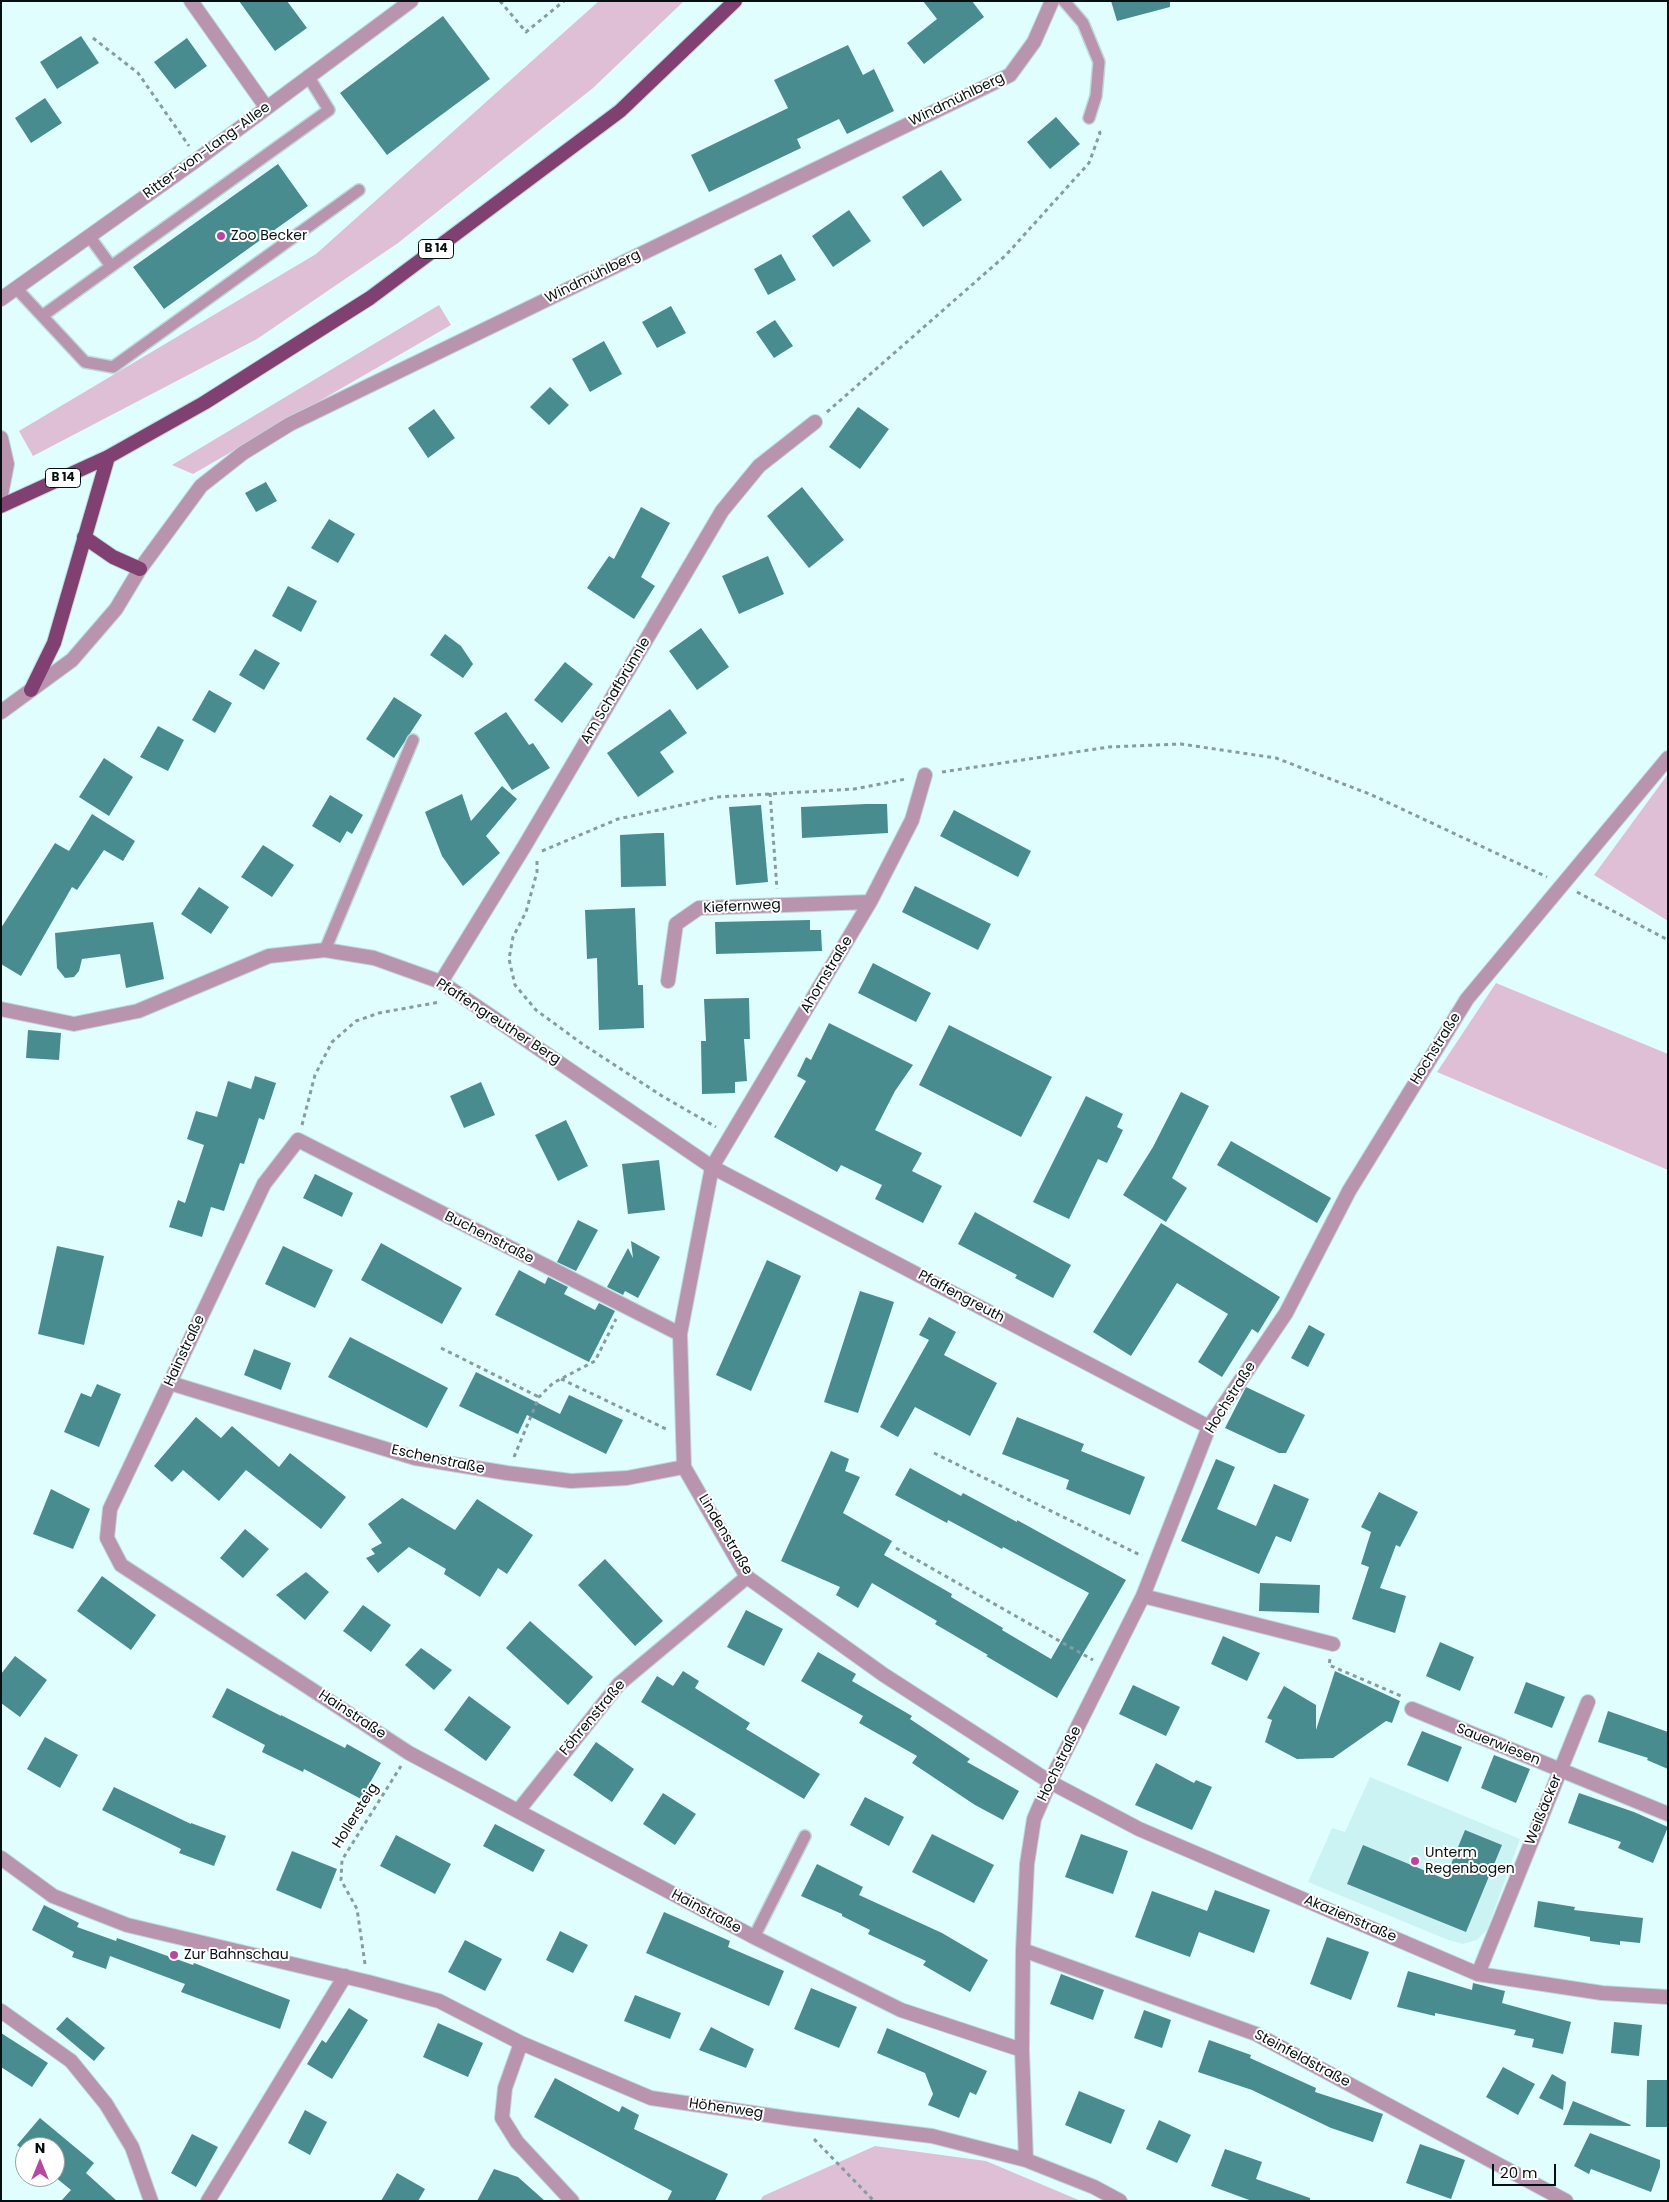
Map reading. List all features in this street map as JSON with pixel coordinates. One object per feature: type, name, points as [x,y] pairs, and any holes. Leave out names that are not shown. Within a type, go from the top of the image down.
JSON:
[{"type":"main road","name":"B 14","points":[[1,506],[108,457],[204,403],[370,298],[620,110],[735,1]]},
{"type":"main road","points":[[31,690],[54,643],[108,457]]},
{"type":"main road","points":[[84,537],[113,557],[140,569]]},
{"type":"street","points":[[190,1],[266,107]]},
{"type":"street","name":"Ritter-von-Lang-Allee","points":[[1,299],[198,159],[411,1]]},
{"type":"street","name":"Windmühlberg","points":[[1,712],[72,660],[116,609],[140,569],[201,486],[243,452],[290,424],[1010,75],[1034,42],[1052,1]]},
{"type":"street","name":"Am Schafbrünnle","points":[[441,982],[534,830],[722,511],[758,466],[816,422]]},
{"type":"street","points":[[1,438],[7,464],[1,495]]},
{"type":"street","name":"Hochstraße","points":[[1026,2160],[1022,2050],[1023,1950],[1027,1864],[1034,1819],[1050,1782],[1143,1596],[1209,1427],[1286,1313],[1349,1191],[1467,999],[1668,758]]},
{"type":"street","name":"Ahornstraße","points":[[712,1167],[870,902],[912,820],[925,775]]},
{"type":"street","name":"Kiefernweg","points":[[668,981],[676,924],[699,908],[870,902]]},
{"type":"street","name":"Pfaffengreuther Berg","points":[[1,1009],[74,1024],[138,1011],[270,956],[325,950],[374,958],[441,982],[712,1167]]},
{"type":"street","name":"Buchenstraße","points":[[298,1140],[680,1334]]},
{"type":"street","name":"Hainstraße","points":[[298,1140],[264,1184],[110,1509],[107,1538],[121,1565],[409,1753],[754,1937],[901,2010],[1022,2050]]},
{"type":"street","name":"Pfaffengreuth","points":[[712,1167],[1209,1427]]},
{"type":"street","name":"Lindenstraße","points":[[712,1167],[680,1334],[684,1467],[747,1577],[884,1674],[1050,1782]]},
{"type":"street","name":"Eschenstraße","points":[[170,1383],[415,1458],[507,1473],[571,1480],[626,1478],[684,1467]]},
{"type":"street","name":"Föhrenstraße","points":[[518,1811],[619,1684],[747,1577]]},
{"type":"street","points":[[1143,1596],[1332,1644]]},
{"type":"street","name":"Weißäcker","points":[[1478,1974],[1588,1702]]},
{"type":"street","name":"Sauerwiesen","points":[[1412,1710],[1668,1814]]},
{"type":"street","name":"Akazienstraße","points":[[1050,1782],[1139,1829],[1478,1974],[1602,1993],[1668,1997]]},
{"type":"street","name":"Höhenweg","points":[[1,1858],[53,1896],[127,1925],[345,1976],[438,2001],[521,2043],[651,2098],[794,2119],[932,2136],[1026,2160],[1094,2187],[1120,2201]]},
{"type":"street","name":"Steinfeldstraße","points":[[1023,1950],[1256,2034],[1566,2201]]},
{"type":"street","points":[[208,2201],[345,1976]]},
{"type":"street","points":[[1,2010],[71,2061],[106,2104],[132,2147],[151,2201]]},
{"type":"street","points":[[521,2043],[505,2088],[502,2118],[517,2142],[572,2201]]},
{"type":"lane","points":[[1064,1],[1082,23],[1099,62],[1096,96],[1089,118]]},
{"type":"lane","points":[[42,316],[329,110],[308,76]]},
{"type":"lane","points":[[16,288],[85,362],[113,367],[359,190]]},
{"type":"lane","points":[[89,236],[111,266]]},
{"type":"lane","points":[[325,950],[413,740]]},
{"type":"lane","points":[[754,1937],[806,1836]]},
{"type":"path","points":[[500,1],[526,32],[564,1]]},
{"type":"path","points":[[93,38],[138,73],[198,159]]},
{"type":"path","points":[[816,422],[1006,255],[1076,178],[1089,163],[1100,133],[1089,118]]},
{"type":"path","points":[[731,1136],[662,1096],[581,1043],[536,1010],[515,985],[509,959],[513,937],[526,912],[533,886],[537,853],[618,819],[718,798],[854,788],[925,775],[1109,747],[1181,744],[1276,758],[1372,795],[1564,885],[1668,940]]},
{"type":"path","points":[[770,793],[778,904]]},
{"type":"path","points":[[298,1140],[315,1075],[332,1042],[356,1022],[379,1013],[466,998]]},
{"type":"path","points":[[507,1473],[539,1397],[553,1383],[595,1361],[623,1305]]},
{"type":"path","points":[[441,1348],[539,1397]]},
{"type":"path","points":[[561,1379],[683,1437]]},
{"type":"path","points":[[934,1453],[1156,1562]]},
{"type":"path","points":[[896,1548],[1106,1668]]},
{"type":"path","points":[[1332,1644],[1329,1664],[1406,1698],[1412,1710]]},
{"type":"path","name":"Hollersteig","points":[[368,1982],[357,1909],[341,1880],[342,1860],[409,1753]]},
{"type":"path","points":[[794,2119],[874,2201]]},
{"type":"shaded area","points":[[599,1],[684,1],[593,88],[398,243],[257,339],[33,456],[19,431],[316,254]]},
{"type":"shaded area","points":[[439,305],[451,325],[193,474],[172,465]]},
{"type":"shaded area","points":[[1668,774],[1668,921],[1594,875]]},
{"type":"shaded area","points":[[1496,983],[1668,1054],[1668,1170],[1437,1072]]},
{"type":"shaded area","name":"Unterm Regenbogen","points":[[1370,1777],[1520,1839],[1487,1930],[1477,1940],[1463,1944],[1448,1940],[1308,1882],[1332,1828],[1345,1832]]},
{"type":"shaded area","points":[[875,2146],[986,2161],[1081,2201],[760,2201],[763,2196]]},
{"type":"building","points":[[239,1],[287,1],[307,28],[275,51]]},
{"type":"building","points":[[923,1],[972,1],[984,17],[924,64],[907,43],[937,19]]},
{"type":"building","points":[[1111,1],[1170,1],[1170,7],[1117,21]]},
{"type":"building","points":[[443,16],[490,79],[387,155],[340,93]]},
{"type":"building","points":[[81,36],[99,63],[57,89],[40,62]]},
{"type":"building","points":[[187,38],[207,66],[175,89],[154,62]]},
{"type":"building","points":[[848,45],[863,75],[874,69],[894,111],[847,134],[839,119],[797,139],[801,148],[709,192],[691,155],[788,108],[774,80]]},
{"type":"building","points":[[45,98],[62,123],[31,143],[15,118]]},
{"type":"building","points":[[1056,117],[1080,144],[1050,169],[1027,142]]},
{"type":"building","name":"Zoo Becker","points":[[278,164],[308,206],[164,309],[133,267]]},
{"type":"building","points":[[941,170],[962,200],[923,227],[902,197]]},
{"type":"building","points":[[849,210],[871,241],[833,267],[812,236]]},
{"type":"building","points":[[781,254],[796,280],[768,295],[754,269]]},
{"type":"building","points":[[671,306],[686,333],[657,348],[642,322]]},
{"type":"building","points":[[775,320],[793,346],[774,358],[756,332]]},
{"type":"building","points":[[604,341],[622,374],[590,392],[572,359]]},
{"type":"building","points":[[550,387],[569,405],[549,425],[530,407]]},
{"type":"building","points":[[858,407],[889,429],[860,469],[829,447]]},
{"type":"building","points":[[434,409],[455,438],[428,458],[408,428]]},
{"type":"building","points":[[266,482],[277,501],[256,512],[245,493]]},
{"type":"building","points":[[802,487],[844,540],[809,568],[767,516]]},
{"type":"building","points":[[641,507],[670,523],[641,577],[655,586],[634,619],[587,588],[609,556],[614,559]]},
{"type":"building","points":[[329,519],[355,534],[338,563],[311,548]]},
{"type":"building","points":[[768,556],[784,594],[739,614],[722,576]]},
{"type":"building","points":[[288,586],[317,601],[301,632],[272,616]]},
{"type":"building","points":[[701,628],[729,667],[697,690],[669,651]]},
{"type":"building","points":[[445,634],[461,646],[473,664],[463,678],[430,655]]},
{"type":"building","points":[[255,649],[280,663],[264,690],[239,675]]},
{"type":"building","points":[[565,662],[593,684],[562,723],[534,700]]},
{"type":"building","points":[[209,690],[232,703],[215,733],[192,720]]},
{"type":"building","points":[[394,697],[422,715],[394,758],[366,739]]},
{"type":"building","points":[[670,709],[687,733],[660,752],[674,772],[638,797],[607,753]]},
{"type":"building","points":[[506,712],[529,745],[533,743],[550,768],[512,790],[474,733]]},
{"type":"building","points":[[158,726],[184,740],[168,771],[140,757]]},
{"type":"building","points":[[104,758],[133,777],[109,816],[79,797]]},
{"type":"building","points":[[502,786],[517,799],[486,836],[500,853],[463,886],[442,856],[425,812],[462,794],[471,821]]},
{"type":"building","points":[[330,795],[363,815],[352,834],[347,831],[340,843],[312,826]]},
{"type":"building","points":[[887,804],[888,833],[802,838],[801,807]]},
{"type":"building","points":[[761,805],[768,882],[736,885],[729,807]]},
{"type":"building","points":[[954,810],[1031,851],[1018,877],[940,836]]},
{"type":"building","points":[[92,814],[135,841],[123,861],[104,850],[77,890],[72,887],[21,976],[1,964],[1,928],[55,843],[69,851]]},
{"type":"building","points":[[664,833],[666,886],[621,887],[620,835]]},
{"type":"building","points":[[263,845],[294,865],[272,897],[241,877]]},
{"type":"building","points":[[915,886],[991,924],[978,950],[902,912]]},
{"type":"building","points":[[199,887],[229,907],[211,934],[181,914]]},
{"type":"building","points":[[635,908],[638,985],[643,985],[644,1028],[599,1030],[597,958],[587,959],[585,910]]},
{"type":"building","points":[[810,920],[810,930],[821,930],[822,951],[716,954],[715,922]]},
{"type":"building","points":[[153,922],[164,979],[126,988],[120,954],[82,959],[79,971],[74,977],[65,978],[57,968],[55,933]]},
{"type":"building","points":[[873,963],[931,993],[916,1022],[858,993]]},
{"type":"building","points":[[749,998],[750,1039],[744,1039],[747,1081],[735,1082],[735,1093],[702,1094],[701,1041],[706,1041],[704,999]]},
{"type":"building","points":[[829,1023],[913,1065],[895,1091],[875,1130],[922,1153],[912,1171],[942,1186],[923,1223],[875,1199],[882,1185],[841,1165],[837,1172],[774,1137],[806,1081],[797,1076],[806,1057],[811,1060]]},
{"type":"building","points":[[949,1025],[1052,1077],[1021,1137],[919,1085]]},
{"type":"building","points":[[28,1030],[61,1033],[59,1060],[26,1058]]},
{"type":"building","points":[[255,1076],[276,1083],[264,1120],[259,1118],[244,1164],[240,1163],[224,1211],[211,1207],[202,1237],[169,1227],[178,1200],[185,1203],[204,1145],[187,1139],[196,1111],[217,1117],[228,1081],[251,1089]]},
{"type":"building","points":[[481,1082],[495,1115],[464,1128],[450,1096]]},
{"type":"building","points":[[1181,1092],[1209,1106],[1172,1178],[1187,1188],[1166,1222],[1123,1195],[1153,1147]]},
{"type":"building","points":[[1086,1096],[1123,1114],[1117,1127],[1123,1130],[1107,1163],[1098,1159],[1069,1219],[1033,1202]]},
{"type":"building","points":[[566,1120],[588,1166],[558,1181],[535,1135]]},
{"type":"building","points":[[1231,1141],[1331,1198],[1317,1223],[1217,1165]]},
{"type":"building","points":[[659,1160],[665,1210],[628,1214],[622,1164]]},
{"type":"building","points":[[315,1174],[353,1193],[342,1217],[303,1198]]},
{"type":"building","points":[[975,1212],[1071,1265],[1053,1298],[1015,1278],[1017,1275],[958,1244]]},
{"type":"building","points":[[578,1220],[598,1230],[576,1271],[557,1262]]},
{"type":"building","points":[[1161,1223],[1280,1297],[1258,1333],[1252,1329],[1222,1377],[1198,1362],[1228,1314],[1177,1283],[1131,1356],[1093,1332]]},
{"type":"building","points":[[631,1241],[660,1257],[638,1298],[625,1291],[623,1295],[607,1287],[628,1248],[633,1258]]},
{"type":"building","points":[[381,1243],[462,1288],[442,1324],[361,1280]]},
{"type":"building","points":[[57,1246],[104,1256],[84,1345],[38,1334]]},
{"type":"building","points":[[283,1246],[333,1270],[315,1308],[265,1284]]},
{"type":"building","points":[[767,1260],[801,1276],[751,1391],[716,1375]]},
{"type":"building","points":[[519,1270],[545,1284],[548,1277],[568,1287],[564,1294],[595,1310],[599,1303],[615,1311],[589,1362],[495,1315]]},
{"type":"building","points":[[860,1291],[894,1302],[858,1413],[824,1402]]},
{"type":"building","points":[[929,1317],[956,1332],[944,1355],[997,1383],[970,1436],[915,1407],[898,1437],[880,1427],[929,1340],[919,1335]]},
{"type":"building","points":[[1309,1325],[1325,1334],[1308,1367],[1291,1358]]},
{"type":"building","points":[[350,1337],[448,1388],[427,1428],[328,1377]]},
{"type":"building","points":[[254,1349],[291,1363],[281,1390],[244,1375]]},
{"type":"building","points":[[476,1372],[560,1414],[569,1395],[623,1420],[606,1454],[527,1415],[518,1434],[459,1406]]},
{"type":"building","points":[[97,1384],[121,1394],[99,1447],[64,1432],[81,1393],[91,1397]]},
{"type":"building","points":[[1246,1387],[1305,1415],[1286,1453],[1279,1453],[1225,1428]]},
{"type":"building","points":[[196,1417],[221,1438],[232,1426],[279,1467],[290,1453],[346,1497],[321,1529],[246,1470],[219,1501],[183,1470],[172,1482],[154,1466]]},
{"type":"building","points":[[1017,1417],[1084,1444],[1081,1451],[1145,1477],[1130,1515],[1066,1489],[1069,1480],[1002,1454]]},
{"type":"building","points":[[831,1451],[849,1459],[845,1471],[860,1477],[843,1513],[892,1541],[884,1555],[952,1594],[951,1597],[1051,1659],[1089,1593],[1003,1547],[1002,1549],[948,1520],[947,1523],[895,1495],[910,1468],[961,1496],[963,1493],[1017,1522],[1017,1520],[1126,1580],[1057,1698],[935,1624],[937,1621],[872,1583],[858,1608],[836,1595],[840,1587],[781,1561]]},
{"type":"building","points":[[1216,1459],[1235,1467],[1217,1509],[1256,1526],[1274,1484],[1309,1499],[1291,1542],[1276,1536],[1259,1574],[1181,1541]]},
{"type":"building","points":[[51,1489],[90,1509],[73,1549],[33,1534]]},
{"type":"building","points":[[1379,1492],[1418,1512],[1400,1547],[1396,1545],[1380,1588],[1406,1596],[1395,1633],[1352,1619],[1369,1567],[1361,1564],[1371,1532],[1361,1527]]},
{"type":"building","points":[[402,1498],[455,1530],[477,1499],[533,1535],[507,1574],[498,1568],[480,1597],[444,1574],[446,1569],[409,1547],[378,1573],[366,1558],[375,1554],[371,1549],[382,1543],[368,1524]]},
{"type":"building","points":[[245,1529],[269,1549],[243,1578],[220,1558]]},
{"type":"building","points":[[605,1559],[663,1621],[635,1646],[578,1585]]},
{"type":"building","points":[[306,1572],[329,1592],[305,1620],[276,1595]]},
{"type":"building","points":[[102,1576],[156,1615],[131,1650],[77,1611]]},
{"type":"building","points":[[1260,1583],[1320,1585],[1319,1613],[1259,1611]]},
{"type":"building","points":[[363,1605],[391,1625],[371,1652],[343,1631]]},
{"type":"building","points":[[746,1610],[783,1629],[764,1666],[727,1647]]},
{"type":"building","points":[[530,1621],[593,1677],[568,1705],[506,1648]]},
{"type":"building","points":[[1223,1636],[1260,1653],[1247,1681],[1211,1664]]},
{"type":"building","points":[[1440,1642],[1474,1657],[1460,1691],[1426,1676]]},
{"type":"building","points":[[421,1648],[452,1670],[434,1690],[405,1665]]},
{"type":"building","points":[[818,1652],[856,1674],[852,1681],[912,1716],[910,1719],[970,1759],[967,1762],[1019,1791],[1003,1820],[975,1805],[912,1763],[917,1756],[859,1723],[863,1716],[801,1681]]},
{"type":"building","points":[[15,1656],[47,1680],[20,1717],[1,1703],[1,1674]]},
{"type":"building","points":[[683,1671],[699,1681],[695,1688],[750,1723],[746,1729],[820,1774],[804,1799],[641,1702],[657,1676],[673,1686]]},
{"type":"building","points":[[1335,1671],[1400,1701],[1392,1723],[1386,1721],[1333,1758],[1297,1759],[1265,1742],[1272,1720],[1267,1718],[1284,1686],[1316,1705],[1316,1730]]},
{"type":"building","points":[[1526,1682],[1565,1697],[1552,1728],[1514,1713]]},
{"type":"building","points":[[1133,1685],[1180,1707],[1166,1736],[1119,1714]]},
{"type":"building","points":[[227,1688],[345,1748],[347,1744],[381,1763],[361,1799],[304,1769],[303,1772],[262,1752],[265,1745],[212,1717]]},
{"type":"building","points":[[469,1696],[511,1727],[486,1761],[444,1730]]},
{"type":"building","points":[[1608,1711],[1668,1732],[1668,1769],[1647,1760],[1648,1758],[1598,1742]]},
{"type":"building","points":[[1422,1731],[1462,1747],[1448,1782],[1407,1765]]},
{"type":"building","points":[[45,1737],[78,1755],[60,1788],[27,1769]]},
{"type":"building","points":[[596,1742],[634,1769],[612,1802],[573,1775]]},
{"type":"building","points":[[1494,1755],[1530,1769],[1516,1803],[1481,1788]]},
{"type":"building","points":[[1156,1763],[1194,1783],[1196,1780],[1212,1787],[1192,1830],[1135,1805]]},
{"type":"building","points":[[114,1787],[191,1824],[226,1836],[214,1866],[179,1853],[181,1849],[102,1810]]},
{"type":"building","points":[[663,1793],[696,1814],[675,1845],[643,1824]]},
{"type":"building","points":[[1579,1793],[1634,1812],[1668,1827],[1653,1863],[1618,1848],[1621,1842],[1568,1823]]},
{"type":"building","points":[[865,1797],[904,1817],[889,1846],[850,1825]]},
{"type":"building","points":[[495,1824],[545,1850],[533,1872],[483,1846]]},
{"type":"building","points":[[1465,1830],[1502,1845],[1466,1932],[1347,1884],[1363,1845],[1445,1879]]},
{"type":"building","points":[[932,1834],[994,1865],[974,1903],[912,1872]]},
{"type":"building","points":[[1081,1834],[1128,1851],[1113,1894],[1065,1877]]},
{"type":"building","points":[[396,1835],[451,1864],[435,1894],[380,1866]]},
{"type":"building","points":[[292,1851],[337,1869],[321,1909],[276,1890]]},
{"type":"building","points":[[817,1864],[863,1887],[859,1895],[942,1933],[988,1960],[970,1992],[923,1965],[926,1961],[868,1934],[870,1930],[842,1916],[842,1914],[801,1896]]},
{"type":"building","points":[[1215,1890],[1270,1910],[1254,1953],[1199,1932],[1190,1957],[1135,1937],[1152,1891],[1207,1911]]},
{"type":"building","points":[[1538,1901],[1575,1907],[1574,1910],[1643,1918],[1640,1943],[1620,1941],[1620,1945],[1590,1941],[1590,1937],[1534,1927]]},
{"type":"building","points":[[44,1905],[79,1923],[77,1927],[116,1941],[117,1938],[193,1965],[194,1963],[290,2000],[280,2029],[181,1992],[185,1984],[110,1956],[106,1969],[72,1957],[74,1952],[32,1930]]},
{"type":"building","points":[[664,1912],[730,1941],[728,1947],[784,1971],[769,2006],[646,1953]]},
{"type":"building","points":[[560,1931],[588,1945],[573,1973],[546,1960]]},
{"type":"building","points":[[1327,1937],[1369,1952],[1351,2000],[1310,1984]]},
{"type":"building","points":[[465,1940],[502,1959],[485,1991],[448,1972]]},
{"type":"building","points":[[1408,1971],[1472,1990],[1473,1983],[1505,1991],[1502,2003],[1571,2022],[1563,2054],[1532,2047],[1534,2039],[1514,2035],[1516,2030],[1435,2013],[1435,2016],[1397,2007]]},
{"type":"building","points":[[1061,1974],[1104,1990],[1093,2020],[1050,2004]]},
{"type":"building","points":[[811,1988],[857,2007],[839,2048],[794,2029]]},
{"type":"building","points":[[635,1995],[681,2013],[670,2039],[624,2021]]},
{"type":"building","points":[[349,2008],[368,2020],[332,2079],[307,2064],[322,2040],[326,2043]]},
{"type":"building","points":[[1144,2010],[1171,2020],[1162,2048],[1134,2038]]},
{"type":"building","points":[[67,2017],[105,2048],[94,2061],[56,2029]]},
{"type":"building","points":[[1614,2022],[1642,2025],[1639,2056],[1611,2053]]},
{"type":"building","points":[[438,2023],[483,2043],[468,2077],[423,2057]]},
{"type":"building","points":[[711,2027],[754,2049],[746,2068],[699,2050]]},
{"type":"building","points":[[887,2028],[987,2071],[976,2095],[970,2092],[959,2118],[928,2105],[933,2094],[925,2073],[877,2053]]},
{"type":"building","points":[[1,2033],[48,2063],[32,2087],[1,2067]]},
{"type":"building","points":[[1209,2040],[1251,2055],[1250,2058],[1316,2088],[1315,2092],[1383,2114],[1373,2142],[1331,2128],[1252,2090],[1198,2072]]},
{"type":"building","points":[[1503,2067],[1535,2084],[1518,2115],[1486,2097]]},
{"type":"building","points":[[1552,2074],[1566,2082],[1563,2110],[1539,2098]]},
{"type":"building","points":[[555,2078],[619,2112],[622,2106],[639,2115],[634,2129],[728,2174],[715,2201],[667,2201],[672,2191],[534,2117]]},
{"type":"building","points":[[1647,2080],[1668,2080],[1668,2127],[1646,2127]]},
{"type":"building","points":[[1079,2091],[1125,2110],[1111,2144],[1065,2125]]},
{"type":"building","points":[[1573,2101],[1631,2125],[1563,2125]]},
{"type":"building","points":[[305,2110],[327,2122],[310,2155],[288,2143]]},
{"type":"building","points":[[40,2118],[63,2137],[24,2137]]},
{"type":"building","points":[[1159,2120],[1191,2135],[1177,2163],[1146,2149]]},
{"type":"building","points":[[1590,2133],[1660,2160],[1660,2167],[1651,2192],[1591,2169],[1589,2174],[1574,2166]]},
{"type":"building","points":[[192,2134],[218,2147],[196,2187],[171,2173]]},
{"type":"building","points":[[65,2139],[94,2163],[86,2173],[117,2201],[61,2201],[71,2190],[65,2185]]},
{"type":"building","points":[[1420,2144],[1465,2160],[1451,2199],[1406,2183]]},
{"type":"building","points":[[1225,2149],[1262,2162],[1256,2179],[1310,2198],[1310,2201],[1252,2201],[1211,2186]]},
{"type":"building","points":[[494,2169],[518,2177],[545,2201],[477,2201]]},
{"type":"building","points":[[397,2173],[425,2189],[418,2201],[381,2201]]},
{"type":"place","name":"Zoo Becker","points":[[221,236]]},
{"type":"place","name":"Unterm Regenbogen","points":[[1415,1861]]},
{"type":"place","name":"Zur Bahnschau","points":[[174,1955]]}]
